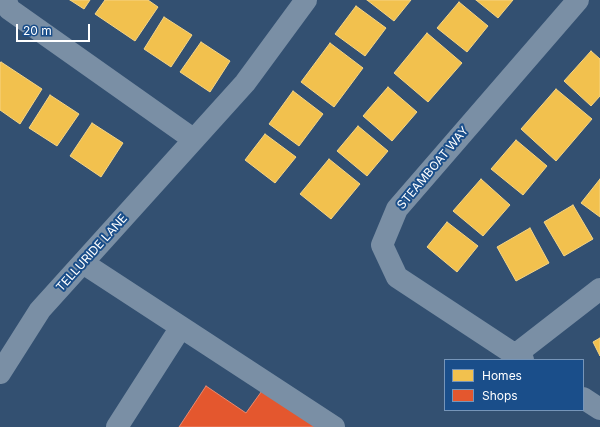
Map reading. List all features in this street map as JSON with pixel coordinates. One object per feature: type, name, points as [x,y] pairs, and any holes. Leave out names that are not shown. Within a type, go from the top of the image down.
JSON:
[{"type":"street","points":[[6,0],[9,9],[194,139]]},
{"type":"street","name":"TELLURIDE LANE","points":[[0,373],[40,310],[245,83],[306,0]]},
{"type":"street","name":"STEAMBOAT WAY","points":[[578,0],[397,209],[382,245],[396,277],[519,357],[600,289]]},
{"type":"street","points":[[82,263],[334,427]]},
{"type":"street","points":[[117,427],[181,327]]},
{"type":"street","points":[[584,399],[600,409]]},
{"type":"building: Homes","points":[[70,0],[90,0],[84,9]]},
{"type":"building: Homes","points":[[105,0],[148,0],[158,7],[135,41],[95,14]]},
{"type":"building: Homes","points":[[367,0],[411,0],[394,21]]},
{"type":"building: Homes","points":[[476,0],[513,0],[498,18]]},
{"type":"building: Homes","points":[[459,2],[488,26],[467,52],[437,28]]},
{"type":"building: Homes","points":[[356,6],[386,28],[365,56],[335,34]]},
{"type":"building: Homes","points":[[164,17],[192,35],[171,67],[144,49]]},
{"type":"building: Homes","points":[[427,33],[462,63],[428,102],[394,73]]},
{"type":"building: Homes","points":[[201,42],[230,61],[210,92],[180,72]]},
{"type":"building: Homes","points":[[330,43],[363,68],[334,107],[301,82]]},
{"type":"building: Homes","points":[[591,51],[600,59],[600,96],[591,106],[564,81]]},
{"type":"building: Homes","points":[[1,62],[42,89],[20,124],[0,110]]},
{"type":"building: Homes","points":[[388,87],[417,112],[392,141],[363,116]]},
{"type":"building: Homes","points":[[556,89],[592,119],[556,161],[521,129]]},
{"type":"building: Homes","points":[[293,91],[323,114],[299,146],[269,124]]},
{"type":"building: Homes","points":[[50,95],[79,114],[57,146],[29,128]]},
{"type":"building: Homes","points":[[92,123],[123,143],[101,177],[70,156]]},
{"type":"building: Homes","points":[[358,126],[388,151],[367,176],[337,151]]},
{"type":"building: Homes","points":[[265,134],[296,157],[275,183],[245,160]]},
{"type":"building: Homes","points":[[516,140],[547,166],[523,195],[491,169]]},
{"type":"building: Homes","points":[[329,159],[360,184],[331,219],[300,194]]},
{"type":"building: Homes","points":[[481,179],[510,205],[483,236],[453,211]]},
{"type":"building: Homes","points":[[600,179],[600,217],[581,203]]},
{"type":"building: Homes","points":[[573,205],[593,239],[564,256],[544,222]]},
{"type":"building: Homes","points":[[447,222],[478,246],[457,272],[427,247]]},
{"type":"building: Homes","points":[[530,228],[549,263],[516,281],[497,247]]},
{"type":"building: Homes","points":[[600,338],[600,356],[593,342]]},
{"type":"building: Shops","points":[[206,386],[246,413],[264,388],[321,427],[179,427]]}]
